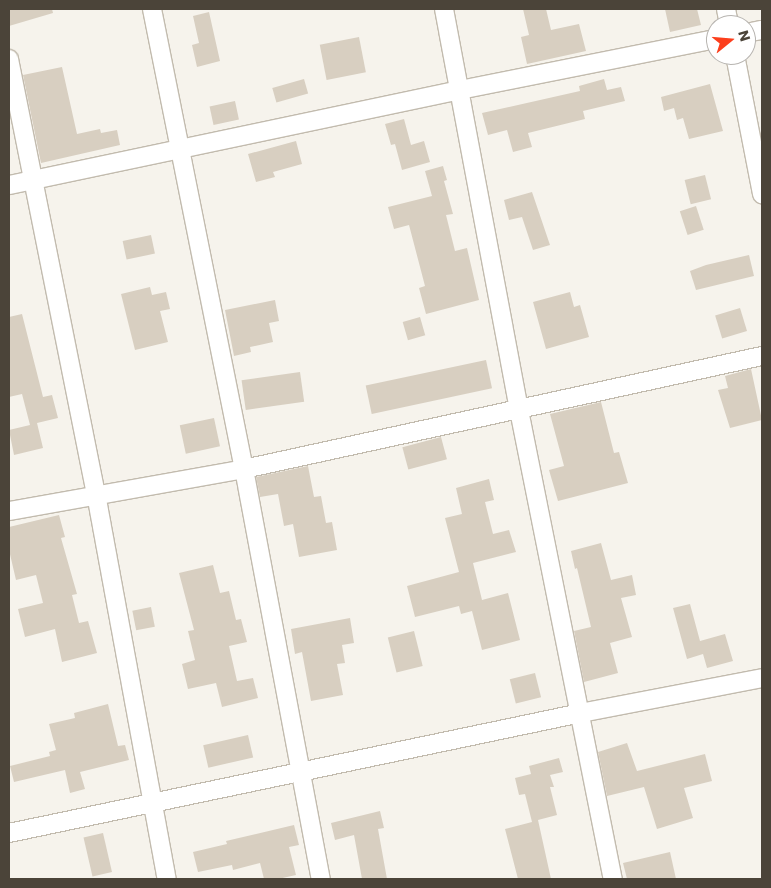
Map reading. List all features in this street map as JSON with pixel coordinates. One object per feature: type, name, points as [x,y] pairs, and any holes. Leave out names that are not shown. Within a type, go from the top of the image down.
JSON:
[{"type":"street","points":[[152,9],[244,469],[321,879]]},
{"type":"street","points":[[444,9],[519,410],[613,879]]},
{"type":"street","points":[[9,185],[460,90],[706,41]]},
{"type":"street","points":[[9,59],[96,494],[167,879]]},
{"type":"street","points":[[737,65],[762,194]]},
{"type":"street","points":[[9,511],[244,469],[762,356]]},
{"type":"street","points":[[9,833],[581,713],[762,678]]},
{"type":"building","points":[[9,9],[52,9],[53,13],[9,26]]},
{"type":"building","points":[[523,9],[546,9],[551,30],[579,24],[586,51],[527,64],[521,37],[529,35]]},
{"type":"building","points":[[665,9],[697,9],[701,25],[670,32]]},
{"type":"building","points":[[209,12],[220,61],[197,67],[192,45],[199,43],[193,16]]},
{"type":"building","points":[[359,37],[366,72],[327,80],[320,45]]},
{"type":"building","points":[[62,67],[77,134],[100,129],[101,133],[117,130],[120,145],[41,163],[23,75]]},
{"type":"building","points":[[304,79],[308,93],[276,103],[272,88]]},
{"type":"building","points":[[604,79],[607,90],[621,87],[625,101],[583,111],[585,119],[528,133],[532,147],[513,152],[507,130],[488,135],[482,113],[580,91],[579,86]]},
{"type":"building","points":[[710,84],[723,131],[689,139],[683,118],[677,120],[674,108],[664,111],[661,97]]},
{"type":"building","points":[[235,101],[239,120],[214,125],[210,106]]},
{"type":"building","points":[[404,119],[411,145],[424,141],[430,162],[402,170],[395,144],[391,145],[385,124]]},
{"type":"building","points":[[296,141],[302,164],[273,172],[275,177],[256,182],[248,154]]},
{"type":"building","points":[[443,166],[447,180],[444,181],[453,214],[446,215],[455,251],[467,248],[479,300],[426,314],[419,288],[425,286],[409,225],[394,229],[388,207],[432,196],[425,171]]},
{"type":"building","points":[[705,175],[711,199],[691,204],[685,180]]},
{"type":"building","points":[[532,192],[550,245],[533,250],[522,217],[509,220],[504,200]]},
{"type":"building","points":[[696,206],[704,230],[688,235],[680,211]]},
{"type":"building","points":[[151,235],[155,254],[127,260],[123,241]]},
{"type":"building","points":[[749,255],[754,276],[696,290],[690,271],[706,265]]},
{"type":"building","points":[[150,287],[152,295],[166,292],[170,309],[160,311],[168,342],[135,350],[121,294]]},
{"type":"building","points":[[570,292],[574,307],[580,305],[589,337],[546,349],[533,302]]},
{"type":"building","points":[[275,300],[279,321],[269,323],[273,342],[250,347],[251,352],[234,356],[225,310]]},
{"type":"building","points":[[740,308],[747,331],[722,339],[715,316]]},
{"type":"building","points":[[22,314],[43,397],[52,395],[58,418],[37,423],[43,448],[14,455],[9,430],[30,425],[22,394],[9,397],[9,317]]},
{"type":"building","points":[[420,317],[425,335],[408,340],[403,322]]},
{"type":"building","points":[[486,360],[492,388],[372,414],[366,386]]},
{"type":"building","points":[[751,369],[762,420],[730,428],[718,390],[728,388],[725,376]]},
{"type":"building","points":[[300,372],[304,402],[246,410],[242,380]]},
{"type":"building","points":[[601,402],[614,453],[619,452],[628,483],[558,501],[549,470],[564,466],[550,414]]},
{"type":"building","points":[[214,418],[220,446],[186,454],[180,425]]},
{"type":"building","points":[[441,437],[447,459],[408,470],[402,447]]},
{"type":"building","points":[[308,466],[314,497],[321,496],[326,523],[332,522],[337,550],[299,557],[293,524],[284,526],[278,494],[260,497],[256,477]]},
{"type":"building","points":[[489,479],[494,500],[485,502],[493,534],[509,530],[516,552],[473,563],[482,600],[508,593],[520,640],[482,650],[472,611],[461,614],[459,606],[415,617],[407,586],[459,572],[445,518],[462,514],[456,488]]},
{"type":"building","points":[[59,515],[65,537],[61,538],[77,594],[72,595],[79,623],[88,621],[97,653],[62,662],[55,629],[25,637],[18,609],[43,603],[36,575],[16,580],[9,550],[9,527]]},
{"type":"building","points":[[601,543],[611,580],[632,575],[636,595],[621,598],[632,637],[610,643],[618,673],[584,682],[574,631],[591,627],[571,551]]},
{"type":"building","points":[[213,565],[220,593],[229,591],[236,620],[241,619],[247,642],[229,646],[237,681],[253,678],[258,698],[222,707],[216,683],[188,689],[182,664],[195,660],[188,631],[194,630],[179,573]]},
{"type":"building","points":[[690,604],[700,641],[725,634],[733,661],[707,668],[703,654],[687,659],[673,608]]},
{"type":"building","points":[[151,607],[155,627],[136,630],[132,611]]},
{"type":"building","points":[[350,618],[354,643],[342,645],[345,663],[337,664],[343,695],[311,701],[302,652],[295,654],[291,629]]},
{"type":"building","points":[[414,631],[423,666],[397,672],[388,638]]},
{"type":"building","points":[[535,673],[541,697],[516,704],[510,679]]},
{"type":"building","points":[[108,704],[118,746],[125,745],[129,760],[80,772],[85,789],[70,793],[65,770],[14,782],[10,766],[50,756],[49,752],[56,750],[49,724],[75,718],[74,713]]},
{"type":"building","points":[[248,735],[253,757],[208,768],[203,745]]},
{"type":"building","points":[[627,743],[637,771],[705,754],[712,781],[684,788],[693,818],[657,829],[644,787],[607,796],[598,752]]},
{"type":"building","points":[[559,758],[563,772],[550,775],[554,787],[550,787],[557,815],[538,820],[551,879],[518,879],[505,829],[532,822],[525,794],[519,795],[515,778],[531,774],[529,766]]},
{"type":"building","points":[[380,811],[384,828],[378,829],[387,879],[362,879],[354,835],[335,840],[331,823]]},
{"type":"building","points":[[294,825],[299,845],[289,847],[296,875],[278,879],[264,879],[260,863],[233,870],[232,865],[198,872],[193,852],[227,844],[226,841]]},
{"type":"building","points":[[103,833],[112,872],[93,876],[84,837]]},
{"type":"building","points":[[670,852],[676,879],[627,879],[623,863]]}]
